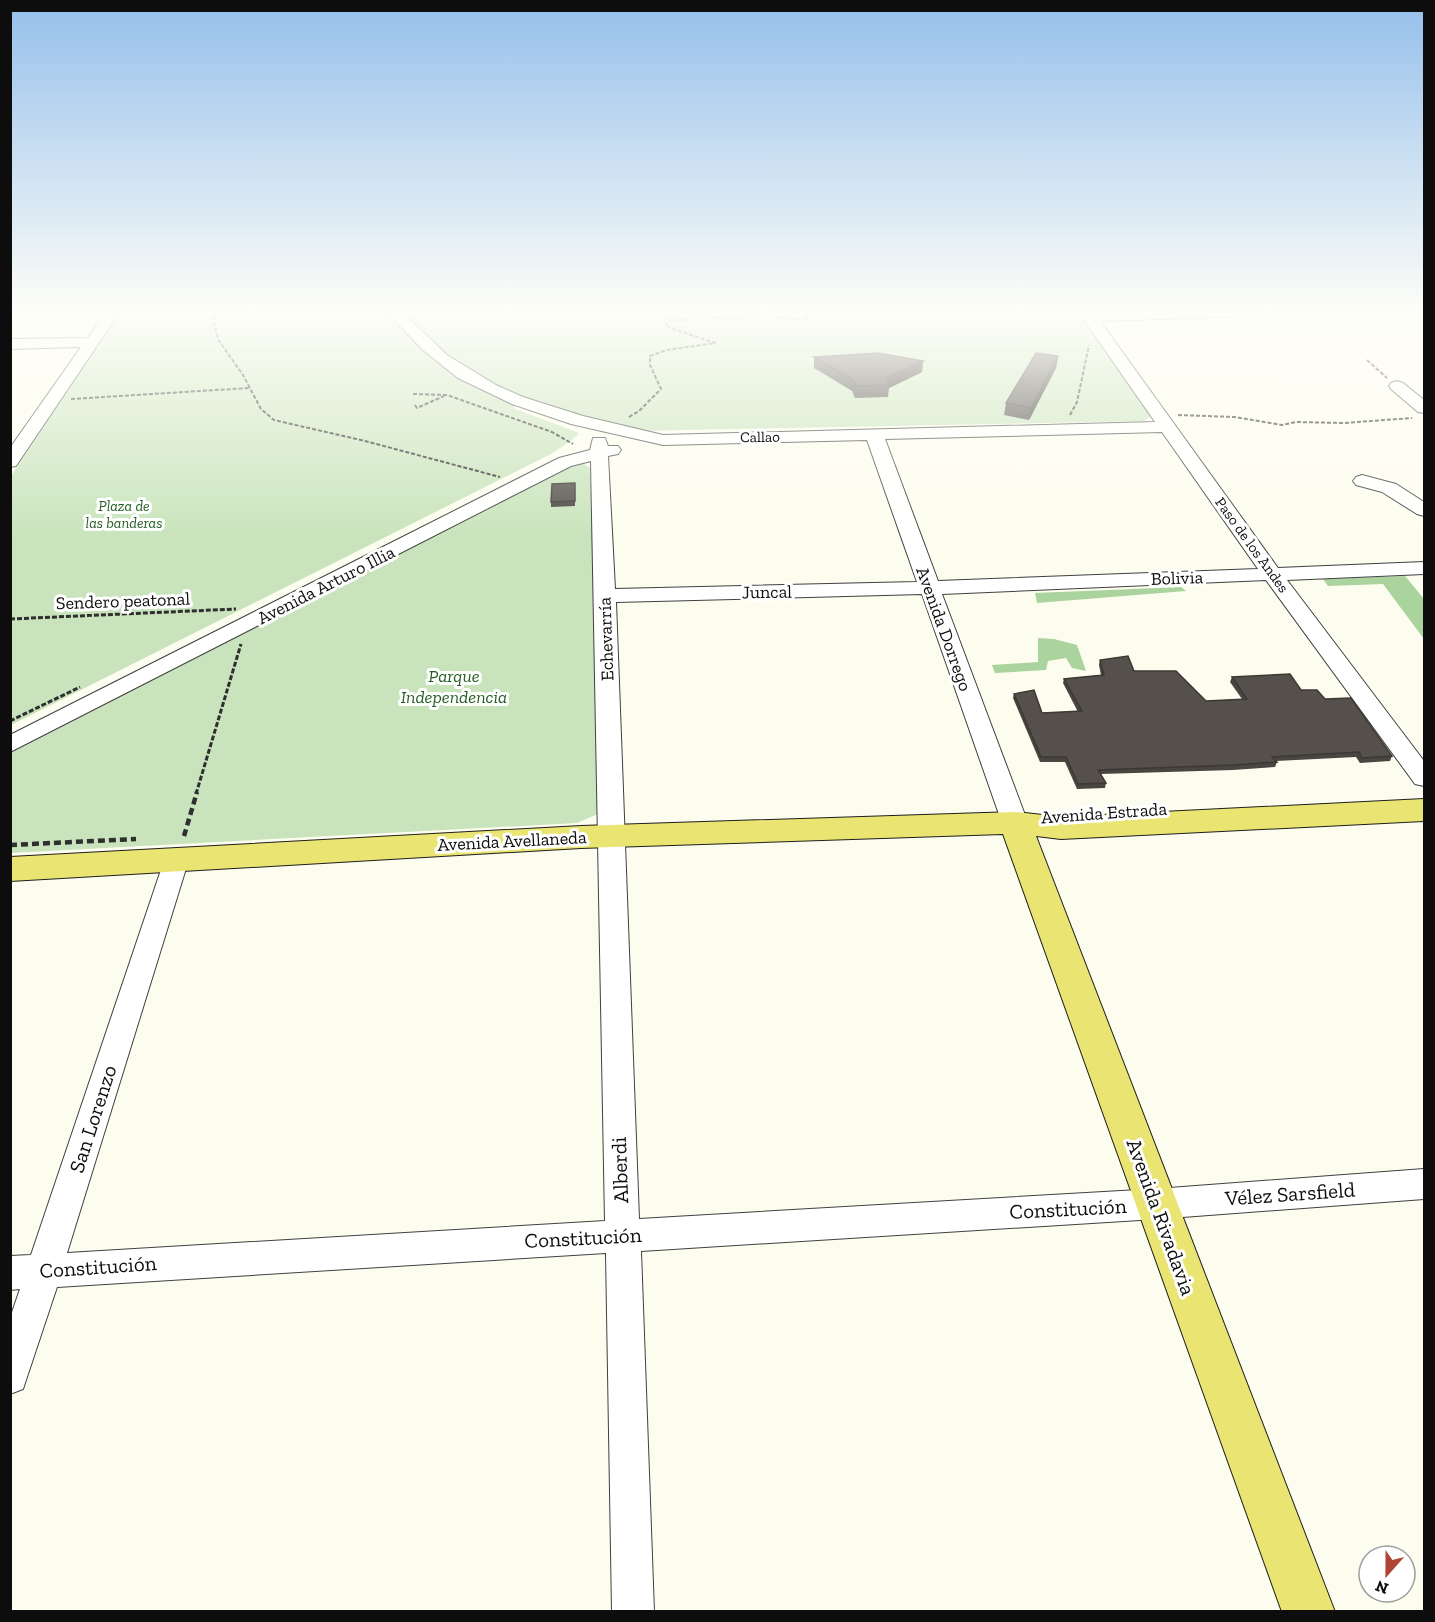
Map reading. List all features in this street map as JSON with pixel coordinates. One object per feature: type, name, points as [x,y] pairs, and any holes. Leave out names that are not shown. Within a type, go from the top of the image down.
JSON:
[{"type":"main road","name":"Avenida Estrada","points":[[1015,822],[1052,814],[1425,796]]},
{"type":"main road","name":"Avenida Estrada","points":[[1015,822],[1068,828],[1425,810]]},
{"type":"main road","name":"Avenida Avellaneda","points":[[10,869],[177,845],[611,836],[1015,822]]},
{"type":"main road","name":"Avenida Rivadavia","points":[[1015,822],[1309,1611]]},
{"type":"street","points":[[11,460],[63,386]]},
{"type":"street","points":[[492,386],[603,438]]},
{"type":"street","name":"Paso de los Andes","points":[[1138,386],[1272,574],[1425,778]]},
{"type":"street","points":[[1397,386],[1419,413]]},
{"type":"street","name":"Callao","points":[[646,436],[663,440],[1043,430],[1163,422]]},
{"type":"street","name":"Avenida Dorrego","points":[[874,434],[1015,822]]},
{"type":"street","name":"Avenida Arturo Illia","points":[[10,732],[553,458],[603,438],[624,447],[646,436]]},
{"type":"street","name":"Avenida Arturo Illia","points":[[10,745],[565,462],[603,438]]},
{"type":"street","name":"Echevarría","points":[[603,438],[611,836]]},
{"type":"street","points":[[1362,481],[1389,488],[1425,510]]},
{"type":"street","name":"Bolivia","points":[[929,588],[1425,568]]},
{"type":"street","name":"Juncal","points":[[605,596],[929,588]]},
{"type":"street","name":"Alberdi","points":[[611,836],[633,1611]]},
{"type":"street","name":"San Lorenzo","points":[[10,1376],[45,1271],[177,845]]},
{"type":"street","name":"Vélez Sarsfield","points":[[1156,1204],[1425,1184]]},
{"type":"street","name":"Constitución","points":[[10,1273],[1156,1204]]},
{"type":"path","points":[[603,438],[658,393],[661,389],[659,386]]},
{"type":"path","points":[[1043,430],[1068,418],[1077,405],[1079,386]]},
{"type":"path","points":[[53,400],[249,388],[261,410],[274,420],[501,477]]},
{"type":"path","points":[[413,394],[447,394],[552,432],[573,444]]},
{"type":"path","points":[[415,405],[417,408],[447,394]]},
{"type":"path","points":[[1163,422],[1188,415],[1209,418],[1235,417],[1281,425],[1296,422],[1344,423],[1419,413]]},
{"type":"path","name":"Sendero peatonal","points":[[10,619],[236,609]]},
{"type":"path","points":[[177,845],[244,636],[233,641]]},
{"type":"path","points":[[177,845],[193,836]]},
{"type":"path","points":[[10,845],[140,838]]},
{"type":"green space","name":"Plaza de las banderas","points":[[71,386],[490,386],[519,403],[513,408],[579,433],[551,454],[11,725],[11,476]]},
{"type":"green space","points":[[498,386],[1129,386],[1151,416],[1144,421],[633,431],[534,402]]},
{"type":"green space","name":"Parque Independencia","points":[[574,463],[583,463],[590,468],[603,806],[600,813],[577,823],[11,853],[11,752]]},
{"type":"green space","points":[[1405,576],[1424,599],[1424,639],[1383,584],[1328,586],[1323,579]]},
{"type":"green space","points":[[1181,587],[1186,591],[1037,603],[1035,593]]},
{"type":"green space","points":[[1038,638],[1054,639],[1077,645],[1086,671],[1072,668],[1066,658],[1048,661],[1046,670],[995,673],[992,665],[1038,662]]},
{"type":"building","points":[[1016,386],[1043,386],[1031,408],[1006,403]]},
{"type":"building","points":[[575,483],[575,501],[551,502],[552,484]]},
{"type":"building","points":[[1128,656],[1134,671],[1176,671],[1206,701],[1247,699],[1232,677],[1290,674],[1301,690],[1317,690],[1325,699],[1351,698],[1392,756],[1362,758],[1359,752],[1272,757],[1277,762],[1234,765],[1098,770],[1106,783],[1078,784],[1066,757],[1041,757],[1014,694],[1034,690],[1042,713],[1082,711],[1064,679],[1104,675],[1100,660]]}]
